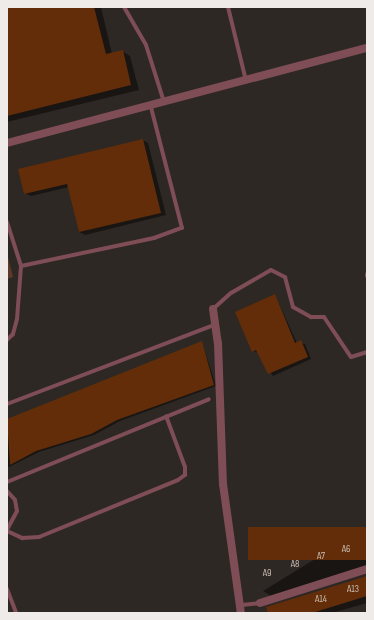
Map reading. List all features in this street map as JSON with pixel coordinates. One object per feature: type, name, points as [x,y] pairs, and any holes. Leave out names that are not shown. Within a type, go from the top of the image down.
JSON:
[{"type":"street","points":[[7,143],[151,107],[367,48]]},
{"type":"street","points":[[213,309],[216,324],[223,484],[241,610]]},
{"type":"street","points":[[260,603],[367,569]]},
{"type":"lane","points":[[124,7],[146,45],[165,103]]},
{"type":"lane","points":[[228,7],[246,81]]},
{"type":"lane","points":[[22,266],[154,238],[182,228],[151,107]]},
{"type":"lane","points":[[7,222],[22,266],[17,319],[13,334],[7,340]]},
{"type":"lane","points":[[213,309],[231,293],[271,270],[285,277],[293,307],[311,317],[324,317],[351,357],[367,352]]},
{"type":"lane","points":[[7,404],[216,324]]},
{"type":"lane","points":[[7,482],[209,399]]},
{"type":"lane","points":[[7,491],[15,500],[17,511],[7,530],[22,538],[39,537],[178,480],[186,472],[166,416]]},
{"type":"lane","points":[[7,589],[16,613]]},
{"type":"lane","points":[[241,610],[260,603]]},
{"type":"shaded area","points":[[7,253],[13,277],[7,279]]},
{"type":"building","points":[[7,7],[94,7],[106,54],[123,50],[131,85],[7,116]]},
{"type":"building","points":[[143,139],[161,213],[79,232],[67,184],[24,194],[18,169]]},
{"type":"building","points":[[275,294],[295,343],[301,340],[308,357],[268,374],[256,350],[252,352],[235,312]]},
{"type":"building","points":[[202,341],[214,385],[117,420],[91,434],[36,451],[10,465],[7,419]]},
{"type":"building","points":[[248,527],[367,527],[367,560],[248,560]]},
{"type":"building","points":[[367,576],[367,596],[312,613],[268,613],[266,607]]}]
